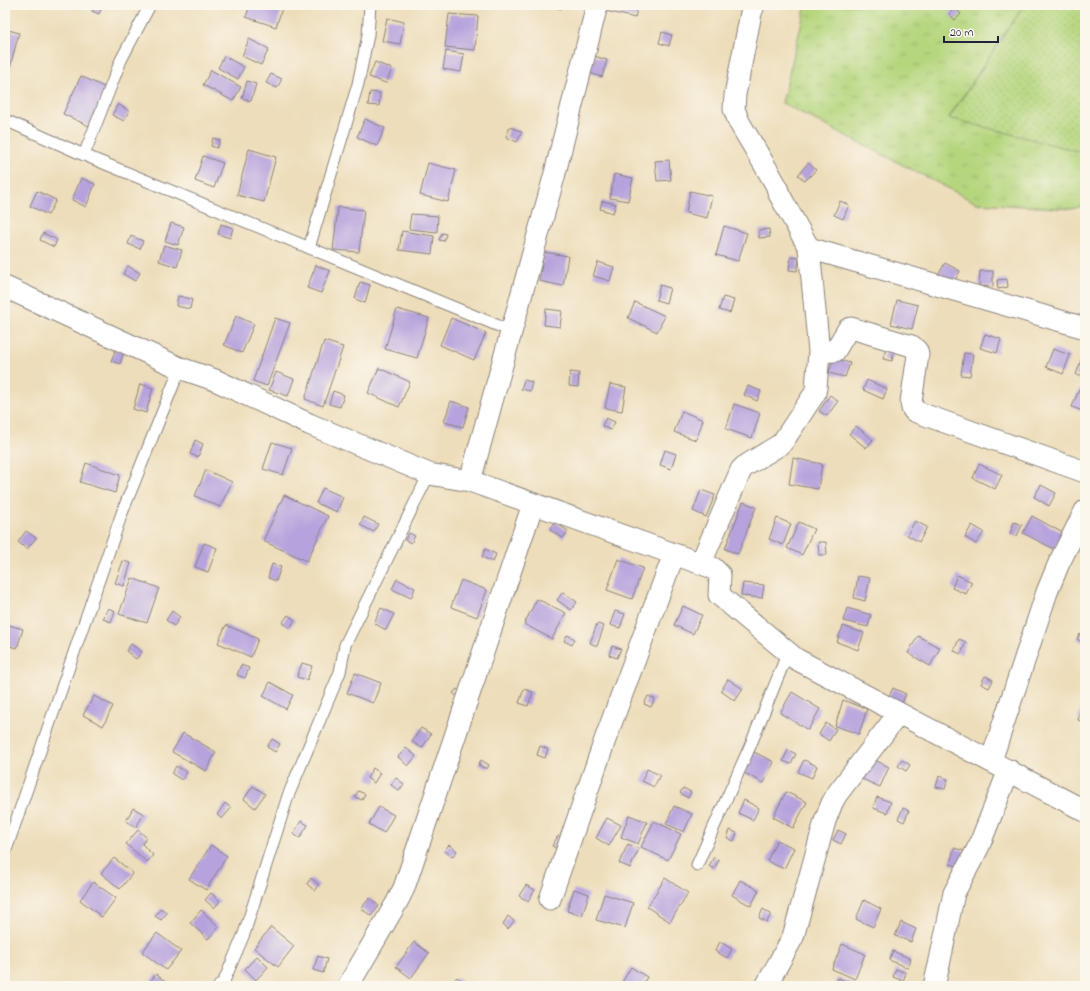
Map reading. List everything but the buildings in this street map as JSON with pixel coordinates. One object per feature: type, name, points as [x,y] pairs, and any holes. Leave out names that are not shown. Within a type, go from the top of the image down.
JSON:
[{"type":"street","points":[[470,481],[554,177],[597,5]]},
{"type":"street","points":[[701,563],[741,470],[781,444],[815,393],[819,352],[809,248],[779,194],[771,176],[739,122],[734,109],[735,95],[751,13],[754,5]]},
{"type":"street","points":[[809,248],[1085,328]]},
{"type":"street","points":[[5,287],[180,368],[216,380],[310,424],[429,474],[470,481],[713,568],[720,575],[719,595],[796,658],[1085,810]]},
{"type":"street","points":[[819,352],[835,350],[848,329],[851,328],[912,346],[917,351],[918,355],[911,402],[914,411],[1085,472]]},
{"type":"street","points":[[348,986],[404,888],[533,504]]},
{"type":"street","points":[[934,986],[954,893],[979,846],[1047,592],[1059,563],[1085,511]]},
{"type":"street","points":[[550,899],[606,737],[674,554]]},
{"type":"street","points":[[766,986],[793,937],[825,821],[832,803],[837,794],[899,713]]},
{"type":"lane","points":[[84,155],[121,60],[150,5]]},
{"type":"lane","points":[[309,248],[358,84],[368,35],[370,5]]},
{"type":"lane","points":[[5,120],[84,155],[511,331]]},
{"type":"lane","points":[[5,853],[122,513],[180,368]]},
{"type":"lane","points":[[219,986],[224,981],[244,934],[288,796],[340,672],[345,645],[429,474]]},
{"type":"lane","points":[[697,865],[751,744],[788,652]]},
{"type":"green space","points":[[806,5],[1024,5],[949,117],[1085,153],[1085,205],[1072,209],[977,203],[782,103]]},
{"type":"green space","points":[[1024,5],[1085,5],[1085,153],[949,118]]}]
